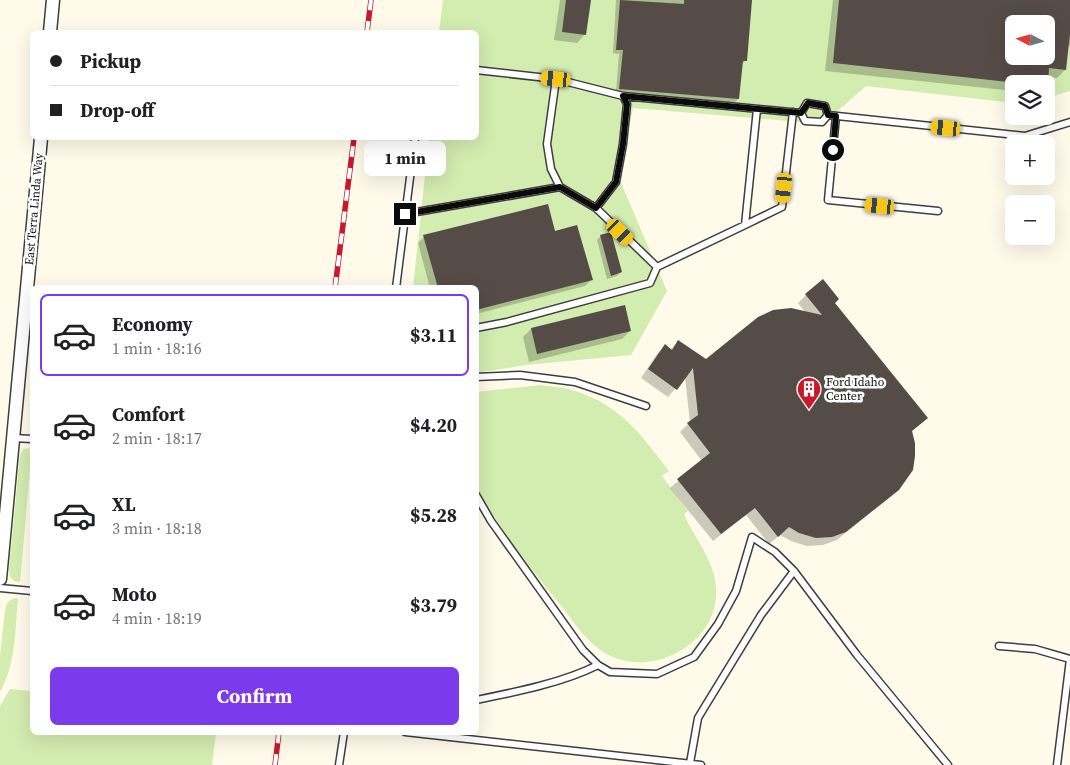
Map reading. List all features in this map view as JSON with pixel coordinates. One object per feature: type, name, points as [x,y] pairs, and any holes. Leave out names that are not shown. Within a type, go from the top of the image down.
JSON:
[{"type":"street","points":[[50,30],[53,0]]},
{"type":"street","name":"East Terra Linda Way","points":[[0,579],[40,140]]},
{"type":"lane","points":[[479,70],[556,79],[623,96],[801,113]]},
{"type":"lane","points":[[556,79],[548,144],[551,169],[560,187],[596,208],[657,267]]},
{"type":"lane","points":[[596,208],[616,182],[623,144],[627,104],[623,96]]},
{"type":"lane","points":[[801,113],[808,103],[825,106],[828,115]]},
{"type":"lane","points":[[745,225],[757,109]]},
{"type":"lane","points":[[479,327],[507,322],[650,283],[657,267],[782,207],[793,112]]},
{"type":"lane","points":[[801,113],[805,121],[822,122],[828,115]]},
{"type":"lane","points":[[828,115],[1025,136],[1070,122]]},
{"type":"lane","points":[[836,116],[828,200],[938,211]]},
{"type":"lane","points":[[396,285],[415,140]]},
{"type":"lane","points":[[405,214],[560,187]]},
{"type":"lane","points":[[479,377],[520,375],[575,382],[646,406]]},
{"type":"lane","points":[[13,438],[30,439]]},
{"type":"lane","points":[[479,500],[491,521],[583,650],[598,665],[610,672],[658,674],[694,657],[718,624],[736,591],[752,537],[775,552],[794,570],[857,655],[948,765]]},
{"type":"lane","points":[[690,763],[698,718],[761,615],[794,570]]},
{"type":"lane","points":[[0,588],[30,591]]},
{"type":"lane","points":[[999,646],[1034,649],[1070,659],[1057,765]]},
{"type":"lane","points":[[479,699],[499,696],[579,674],[598,665]]},
{"type":"lane","points":[[340,765],[344,735]]},
{"type":"lane","points":[[430,735],[665,763],[701,765]]},
{"type":"green space","points":[[443,0],[1070,0],[1070,91],[1055,95],[1055,75],[1005,75],[1005,102],[866,86],[823,124],[633,108],[619,178],[667,291],[631,355],[526,365],[479,373],[479,285],[413,285],[429,140],[479,140],[479,30],[439,30]]},
{"type":"green space","points":[[541,385],[571,390],[591,397],[618,413],[649,445],[669,471],[662,476],[688,511],[684,514],[712,567],[716,587],[714,608],[706,626],[693,641],[677,653],[658,660],[637,662],[617,659],[588,640],[528,565],[480,495],[479,392]]},
{"type":"green space","points":[[30,448],[30,470],[20,582],[14,581],[10,577],[9,569],[20,455],[23,449]]},
{"type":"green space","points":[[14,598],[18,598],[14,646],[9,670],[0,692],[0,657],[5,610],[7,603]]},
{"type":"green space","points":[[10,689],[30,691],[30,735],[216,735],[212,765],[0,765],[0,706]]},
{"type":"building","points":[[566,0],[591,0],[586,35],[562,32]]},
{"type":"building","points":[[620,0],[684,4],[684,0],[752,0],[747,61],[743,61],[739,99],[619,89],[623,50],[616,50]]},
{"type":"building","points":[[839,0],[1070,0],[1070,34],[1066,70],[1049,68],[1049,75],[1005,75],[1005,82],[833,63]]},
{"type":"building","points":[[548,204],[555,231],[577,225],[593,280],[479,309],[479,285],[437,285],[423,235]]},
{"type":"building","points":[[611,232],[622,272],[611,276],[600,235]]},
{"type":"building","name":"Ford Idaho Center","points":[[823,279],[839,299],[835,303],[928,418],[912,431],[915,443],[913,470],[899,490],[846,532],[832,537],[816,538],[799,533],[789,527],[778,537],[755,508],[721,534],[677,479],[710,453],[687,423],[698,415],[693,368],[677,390],[648,369],[665,344],[672,350],[678,340],[706,359],[758,317],[773,310],[791,308],[822,315],[805,294]]},
{"type":"building","points":[[625,305],[631,331],[537,354],[531,328]]},
{"type":"railway","points":[[367,30],[371,0]]},
{"type":"railway","points":[[335,285],[354,140]]},
{"type":"railway","points":[[275,765],[279,735]]},
{"type":"place","name":"Ford Idaho Center","points":[[809,410]]},
{"type":"route","points":[[405,214],[560,187],[596,208],[616,182],[623,144],[627,104],[623,96],[801,113],[808,103],[825,106],[828,115],[836,116],[833,150]]}]
